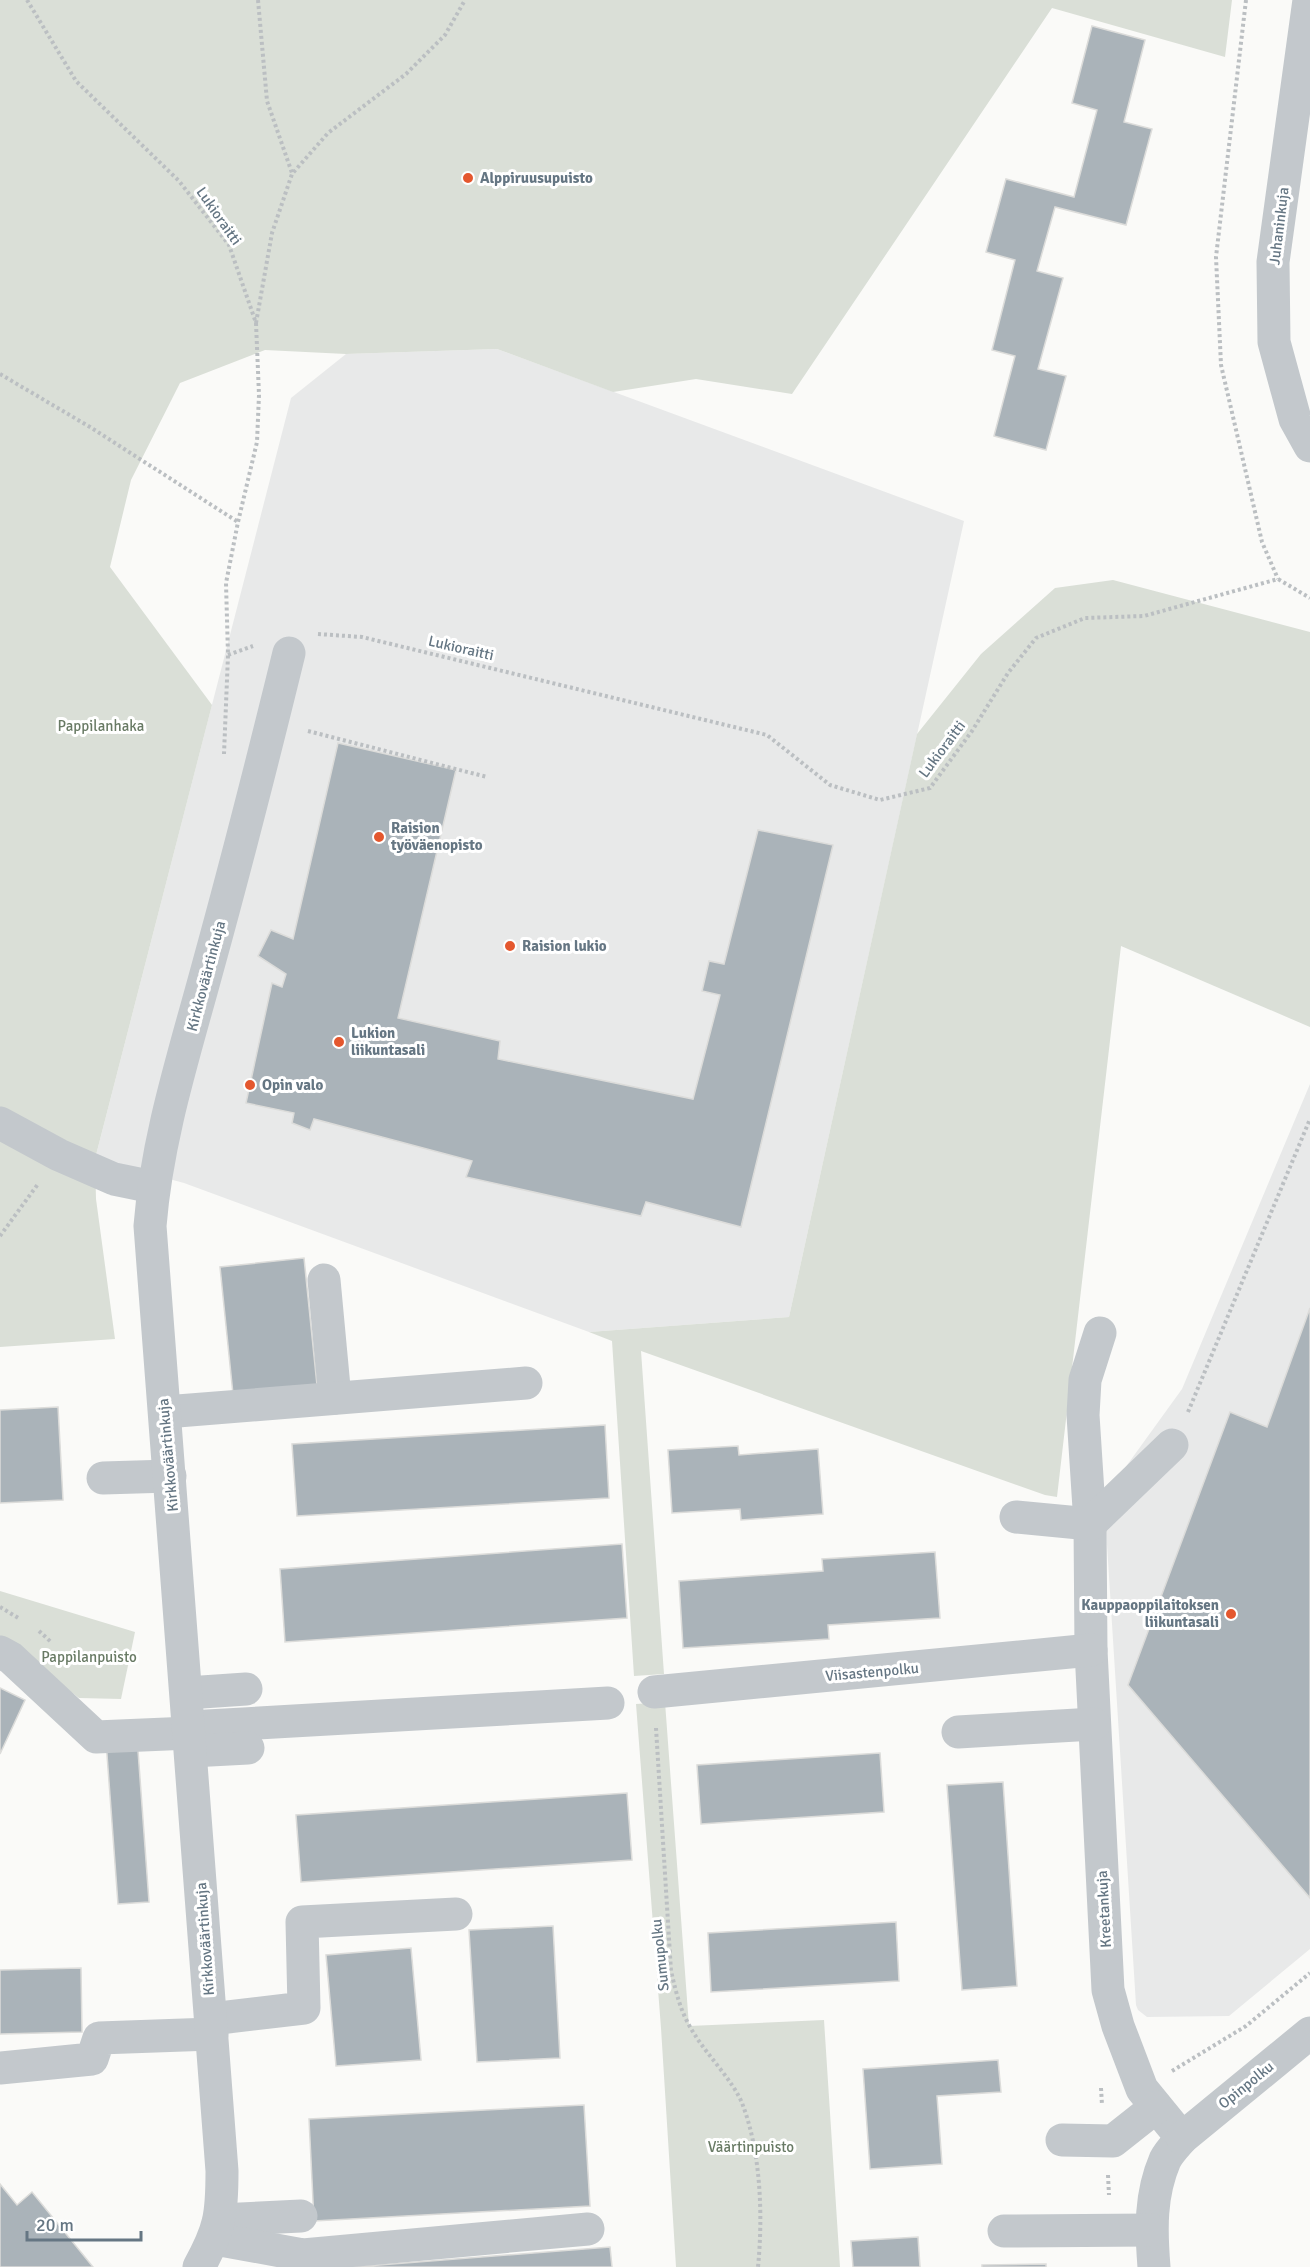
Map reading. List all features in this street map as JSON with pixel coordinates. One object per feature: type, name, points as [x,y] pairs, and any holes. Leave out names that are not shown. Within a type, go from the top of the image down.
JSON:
[{"type":"street","name":"Juhaninkuja","points":[[1309,0],[1273,262],[1274,342],[1295,419],[1310,446]]},
{"type":"street","name":"Kirkkoväärtinkuja","points":[[199,2267],[217,2229],[222,2208],[222,2172],[150,1226],[153,1187],[171,1098],[246,827],[272,722],[275,648]]},
{"type":"street","points":[[0,1123],[59,1155],[114,1179],[153,1187]]},
{"type":"street","points":[[324,1280],[335,1398]]},
{"type":"street","name":"Kreetankuja","points":[[1100,1333],[1085,1380],[1083,1415],[1090,1524],[1094,1724],[1108,1990],[1118,2026],[1149,2098],[1182,2138]]},
{"type":"street","points":[[165,1412],[526,1383]]},
{"type":"street","points":[[1016,1516],[1090,1524],[1172,1445]]},
{"type":"street","points":[[103,1478],[170,1476]]},
{"type":"street","name":"Viisastenpolku","points":[[654,1692],[1091,1650]]},
{"type":"street","points":[[0,1652],[11,1658],[96,1737],[190,1737],[608,1703]]},
{"type":"street","points":[[187,1693],[246,1689]]},
{"type":"street","points":[[958,1732],[1094,1724]]},
{"type":"street","points":[[190,1737],[248,1748]]},
{"type":"street","points":[[0,2068],[92,2059],[99,2038],[211,2027],[304,2008],[302,1922],[456,1914]]},
{"type":"street","name":"Opinpolku","points":[[1182,2138],[1310,2033]]},
{"type":"street","points":[[1062,2140],[1113,2141],[1149,2098]]},
{"type":"street","points":[[1154,2267],[1151,2230],[1158,2179],[1166,2158],[1182,2138]]},
{"type":"street","points":[[217,2229],[301,2216]]},
{"type":"street","points":[[217,2229],[303,2255],[588,2229]]},
{"type":"street","points":[[1004,2231],[1151,2230]]},
{"type":"path","name":"Lukioraitti","points":[[27,0],[76,81],[179,180],[229,245],[256,323],[259,395],[257,442],[226,583],[228,655],[275,648]]},
{"type":"path","points":[[258,0],[267,101],[292,174]]},
{"type":"path","points":[[256,323],[272,233],[292,174],[328,133],[406,74],[445,34],[465,0]]},
{"type":"path","points":[[0,374],[90,427],[238,522]]},
{"type":"path","name":"Lukioraitti","points":[[317,634],[362,638],[767,735],[830,785],[880,800],[930,788],[972,730],[1008,673],[1036,638],[1085,618],[1144,616],[1278,579],[1310,598]]},
{"type":"path","points":[[225,710],[487,777]]},
{"type":"path","points":[[1172,1445],[1202,1382],[1310,1119]]},
{"type":"path","points":[[0,1236],[59,1155]]},
{"type":"path","points":[[0,1607],[28,1624]]},
{"type":"path","points":[[37,1630],[53,1644]]},
{"type":"path","name":"Sumupolku","points":[[654,1692],[671,1971],[680,2008],[695,2036],[741,2102],[754,2150],[760,2196],[758,2267]]},
{"type":"path","points":[[1102,2107],[1149,2098],[1246,2026],[1310,1972]]},
{"type":"shaded area","name":"Raision lukio","points":[[497,349],[964,521],[789,1317],[589,1332],[184,1183],[95,1159],[291,398],[346,354]]},
{"type":"shaded area","points":[[1310,1084],[1310,1949],[1229,2016],[1147,2017],[1138,2010],[1136,2005],[1104,1497],[1182,1389]]},
{"type":"green space","name":"Alppiruusupuisto","points":[[0,0],[1232,0],[1225,57],[1052,8],[792,394],[696,379],[613,392],[497,349],[346,354],[265,350],[180,383],[131,480],[110,567],[212,705],[95,1159],[96,1199],[115,1339],[0,1347]]},
{"type":"green space","points":[[1113,580],[1310,632],[1310,1027],[1121,946],[1057,1497],[1045,1495],[641,1351],[664,1674],[634,1676],[612,1341],[589,1332],[789,1317],[917,734],[981,654],[1055,588]]},
{"type":"green space","name":"Pappilanpuisto","points":[[0,1591],[135,1632],[121,1699],[79,1698],[0,1637]]},
{"type":"green space","name":"Väärtinpuisto","points":[[665,1702],[689,2026],[824,2020],[840,2267],[676,2267],[661,2028],[636,1704]]},
{"type":"building","points":[[1092,26],[1145,40],[1124,122],[1152,129],[1126,225],[1055,207],[1037,271],[1063,278],[1038,369],[1066,376],[1046,450],[994,436],[1015,356],[992,350],[1015,260],[986,252],[1006,179],[1074,197],[1097,110],[1072,103]]},
{"type":"building","points":[[338,743],[456,770],[398,1018],[500,1041],[498,1059],[693,1099],[720,995],[702,991],[709,961],[724,964],[758,830],[833,845],[741,1227],[646,1202],[641,1216],[466,1177],[472,1161],[314,1119],[310,1130],[292,1123],[294,1113],[246,1103],[272,983],[282,987],[286,974],[258,956],[271,930],[293,939]]},
{"type":"building","points":[[304,1258],[318,1395],[234,1404],[220,1267]]},
{"type":"building","points":[[1310,1308],[1310,1898],[1128,1685],[1230,1412],[1267,1427]]},
{"type":"building","points":[[58,1407],[63,1500],[0,1503],[0,1410]]},
{"type":"building","points":[[605,1425],[609,1498],[297,1516],[292,1444]]},
{"type":"building","points":[[738,1446],[739,1455],[818,1449],[823,1514],[741,1520],[740,1509],[672,1513],[668,1450]]},
{"type":"building","points":[[622,1544],[627,1618],[285,1642],[280,1569]]},
{"type":"building","points":[[935,1552],[940,1618],[828,1625],[829,1639],[683,1648],[679,1581],[823,1571],[822,1559]]},
{"type":"building","points":[[0,1688],[25,1700],[0,1754]]},
{"type":"building","points":[[137,1737],[149,1902],[118,1904],[106,1741]]},
{"type":"building","points":[[880,1753],[884,1812],[701,1824],[697,1765]]},
{"type":"building","points":[[1003,1782],[1017,1986],[962,1990],[947,1785]]},
{"type":"building","points":[[627,1793],[632,1860],[301,1882],[296,1815]]},
{"type":"building","points":[[896,1922],[899,1981],[711,1992],[708,1933]]},
{"type":"building","points":[[553,1926],[560,2058],[477,2062],[469,1930]]},
{"type":"building","points":[[411,1948],[421,2060],[336,2066],[326,1955]]},
{"type":"building","points":[[81,1968],[82,2032],[0,2034],[0,1970]]},
{"type":"building","points":[[998,2060],[1001,2092],[937,2096],[942,2164],[870,2169],[863,2069]]},
{"type":"building","points":[[584,2105],[590,2206],[314,2221],[309,2119]]},
{"type":"building","points":[[0,2184],[17,2205],[32,2192],[93,2267],[0,2267]]},
{"type":"building","points":[[918,2237],[920,2267],[853,2267],[851,2241]]},
{"type":"building","points":[[610,2247],[612,2267],[354,2267]]},
{"type":"building","points":[[1046,2264],[1046,2267],[982,2267],[982,2265]]},
{"type":"place","name":"Alppiruusupuisto","points":[[468,178]]},
{"type":"place","name":"Raision työväenopisto","points":[[379,837]]},
{"type":"place","name":"Raision lukio","points":[[510,946]]},
{"type":"place","name":"Lukion liikuntasali","points":[[339,1042]]},
{"type":"place","name":"Opin valo","points":[[250,1085]]},
{"type":"place","name":"Kauppaoppilaitoksen liikuntasali","points":[[1231,1614]]},
{"type":"park label","name":"Pappilanhaka","points":[[101,726]]}]
